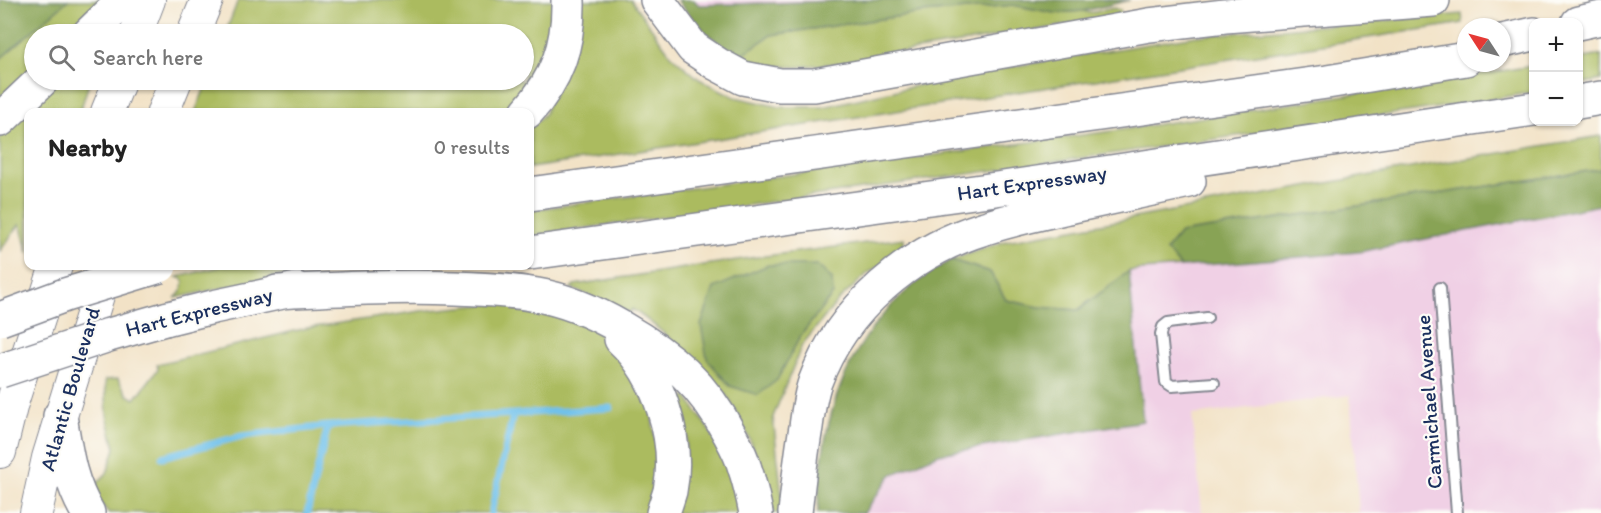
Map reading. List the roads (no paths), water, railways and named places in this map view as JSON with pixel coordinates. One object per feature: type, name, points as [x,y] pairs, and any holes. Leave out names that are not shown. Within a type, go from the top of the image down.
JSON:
[{"type":"highway","points":[[99,24],[124,0]]},
{"type":"highway","points":[[531,108],[542,96],[557,68],[567,35],[568,0]]},
{"type":"highway","points":[[657,0],[693,48],[717,64],[743,78],[780,85],[814,85],[1149,25],[1225,16],[1433,0]]},
{"type":"highway","points":[[1583,22],[1601,18]]},
{"type":"highway","points":[[1511,39],[1529,35]]},
{"type":"highway","points":[[1583,40],[1601,37]]},
{"type":"highway","points":[[1511,52],[1529,49]]},
{"type":"highway","points":[[1327,82],[1457,51]]},
{"type":"highway","points":[[534,193],[1327,82],[1457,60]]},
{"type":"highway","points":[[0,120],[32,90]]},
{"type":"highway","points":[[1583,101],[1601,98]]},
{"type":"highway","name":"Hart Expressway","points":[[534,252],[1003,188],[1529,110]]},
{"type":"highway","points":[[795,513],[807,419],[814,385],[826,353],[846,324],[867,300],[894,276],[921,257],[952,240],[983,228],[1024,217],[1467,120]]},
{"type":"highway","points":[[0,319],[65,295],[147,270]]},
{"type":"highway","name":"Hart Expressway","points":[[0,371],[165,319],[277,292],[413,270]]},
{"type":"highway","points":[[277,292],[377,287],[496,290],[537,295],[585,309],[610,321],[655,349],[679,367],[701,390],[720,416],[745,466],[756,513]]},
{"type":"highway","points":[[585,309],[633,349],[647,370],[660,397],[672,454],[670,490],[663,513]]},
{"type":"highway","points":[[60,416],[68,467],[88,513]]},
{"type":"main road","points":[[140,24],[149,0]]},
{"type":"main road","points":[[197,24],[207,0]]},
{"type":"main road","points":[[109,108],[116,90]]},
{"type":"main road","points":[[165,108],[172,90]]},
{"type":"main road","points":[[0,452],[12,403],[55,270]]},
{"type":"main road","name":"Atlantic Boulevard","points":[[36,513],[60,416],[106,270]]},
{"type":"lane","name":"Carmichael Avenue","points":[[1440,288],[1457,513]]},
{"type":"lane","points":[[1208,318],[1168,323],[1163,327],[1161,334],[1166,382],[1172,386],[1214,383]]},
{"type":"waterway","points":[[162,457],[242,436],[328,426],[610,408]]},
{"type":"waterway","points":[[491,513],[513,415]]},
{"type":"waterway","points":[[307,513],[328,426]]}]
